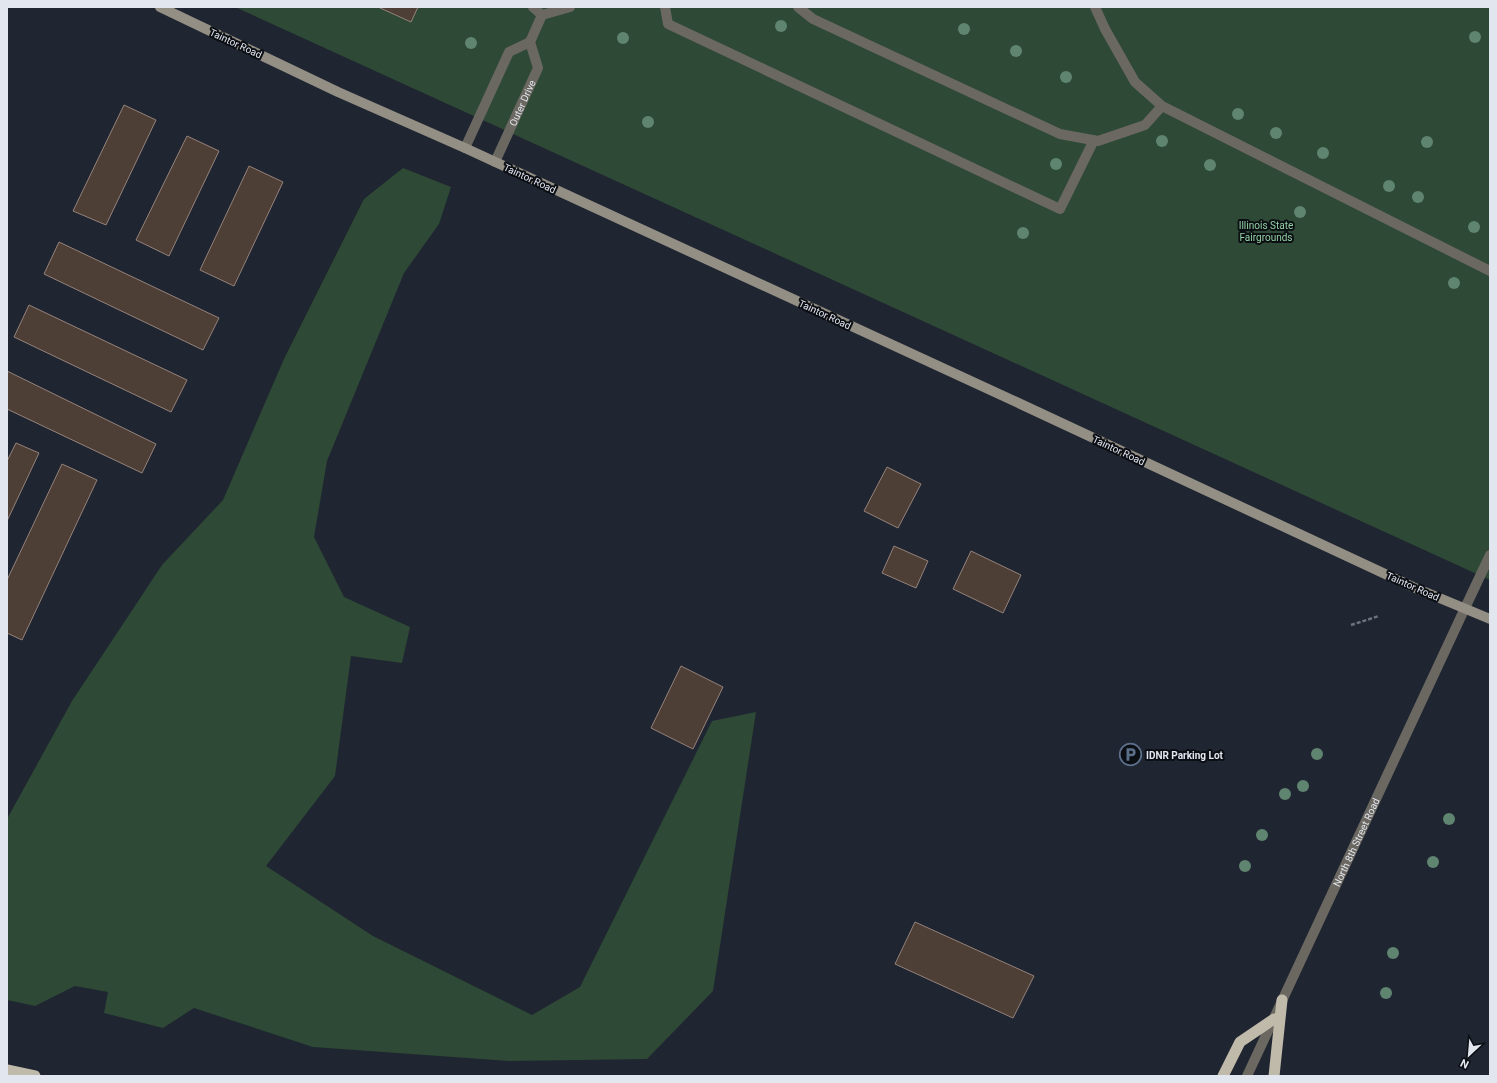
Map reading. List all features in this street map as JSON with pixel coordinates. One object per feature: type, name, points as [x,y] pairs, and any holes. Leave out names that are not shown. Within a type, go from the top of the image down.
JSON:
[{"type":"highway","points":[[1274,1076],[1282,1000]]},
{"type":"highway","points":[[1223,1076],[1240,1042],[1274,1019]]},
{"type":"highway","points":[[7,1070],[35,1076]]},
{"type":"main road","name":"Taintor Road","points":[[160,7],[338,92],[465,148],[1005,396],[1413,587],[1490,619]]},
{"type":"street","points":[[533,7],[542,15]]},
{"type":"street","points":[[542,15],[570,7]]},
{"type":"street","points":[[665,7],[668,24],[1060,208],[1094,140]]},
{"type":"street","points":[[798,7],[813,19],[1060,134],[1098,141],[1145,124],[1162,106]]},
{"type":"street","points":[[1095,7],[1105,29],[1135,82],[1162,106],[1490,271]]},
{"type":"street","points":[[465,148],[509,52],[530,42],[542,15]]},
{"type":"street","name":"Outer Drive","points":[[495,162],[538,68],[530,42]]},
{"type":"street","name":"North 8th Street Road","points":[[1247,1076],[1490,555]]},
{"type":"path","points":[[1351,625],[1379,616]]},
{"type":"green space","name":"Illinois State Fairgrounds","points":[[235,7],[1490,7],[1490,580]]},
{"type":"green space","points":[[403,168],[451,187],[439,224],[404,273],[327,461],[314,537],[344,597],[410,627],[402,663],[351,656],[335,776],[266,866],[373,936],[532,1015],[580,987],[712,721],[756,712],[713,991],[647,1059],[509,1061],[313,1047],[194,1008],[163,1028],[104,1013],[108,992],[75,986],[35,1006],[7,1000],[7,819],[72,701],[162,565],[223,500],[284,359],[364,199]]},
{"type":"building","points":[[378,7],[418,7],[411,22]]},
{"type":"building","points":[[124,105],[156,120],[106,225],[73,211]]},
{"type":"building","points":[[187,136],[219,151],[169,256],[136,240]]},
{"type":"building","points":[[249,166],[283,182],[234,286],[200,270]]},
{"type":"building","points":[[59,242],[219,318],[203,350],[44,274]]},
{"type":"building","points":[[29,305],[187,380],[171,412],[14,337]]},
{"type":"building","points":[[7,371],[156,444],[142,473],[7,409]]},
{"type":"building","points":[[16,443],[39,453],[7,521],[7,461]]},
{"type":"building","points":[[62,464],[97,480],[22,640],[7,633],[7,580]]},
{"type":"building","points":[[887,467],[921,484],[898,528],[864,511]]},
{"type":"building","points":[[894,546],[928,561],[916,588],[882,573]]},
{"type":"building","points":[[971,551],[1021,575],[1003,613],[953,589]]},
{"type":"building","points":[[681,666],[723,687],[693,749],[651,728]]},
{"type":"building","points":[[915,922],[1034,976],[1013,1018],[895,964]]},
{"type":"place","name":"IDNR Parking Lot","points":[[1130,755]]}]
